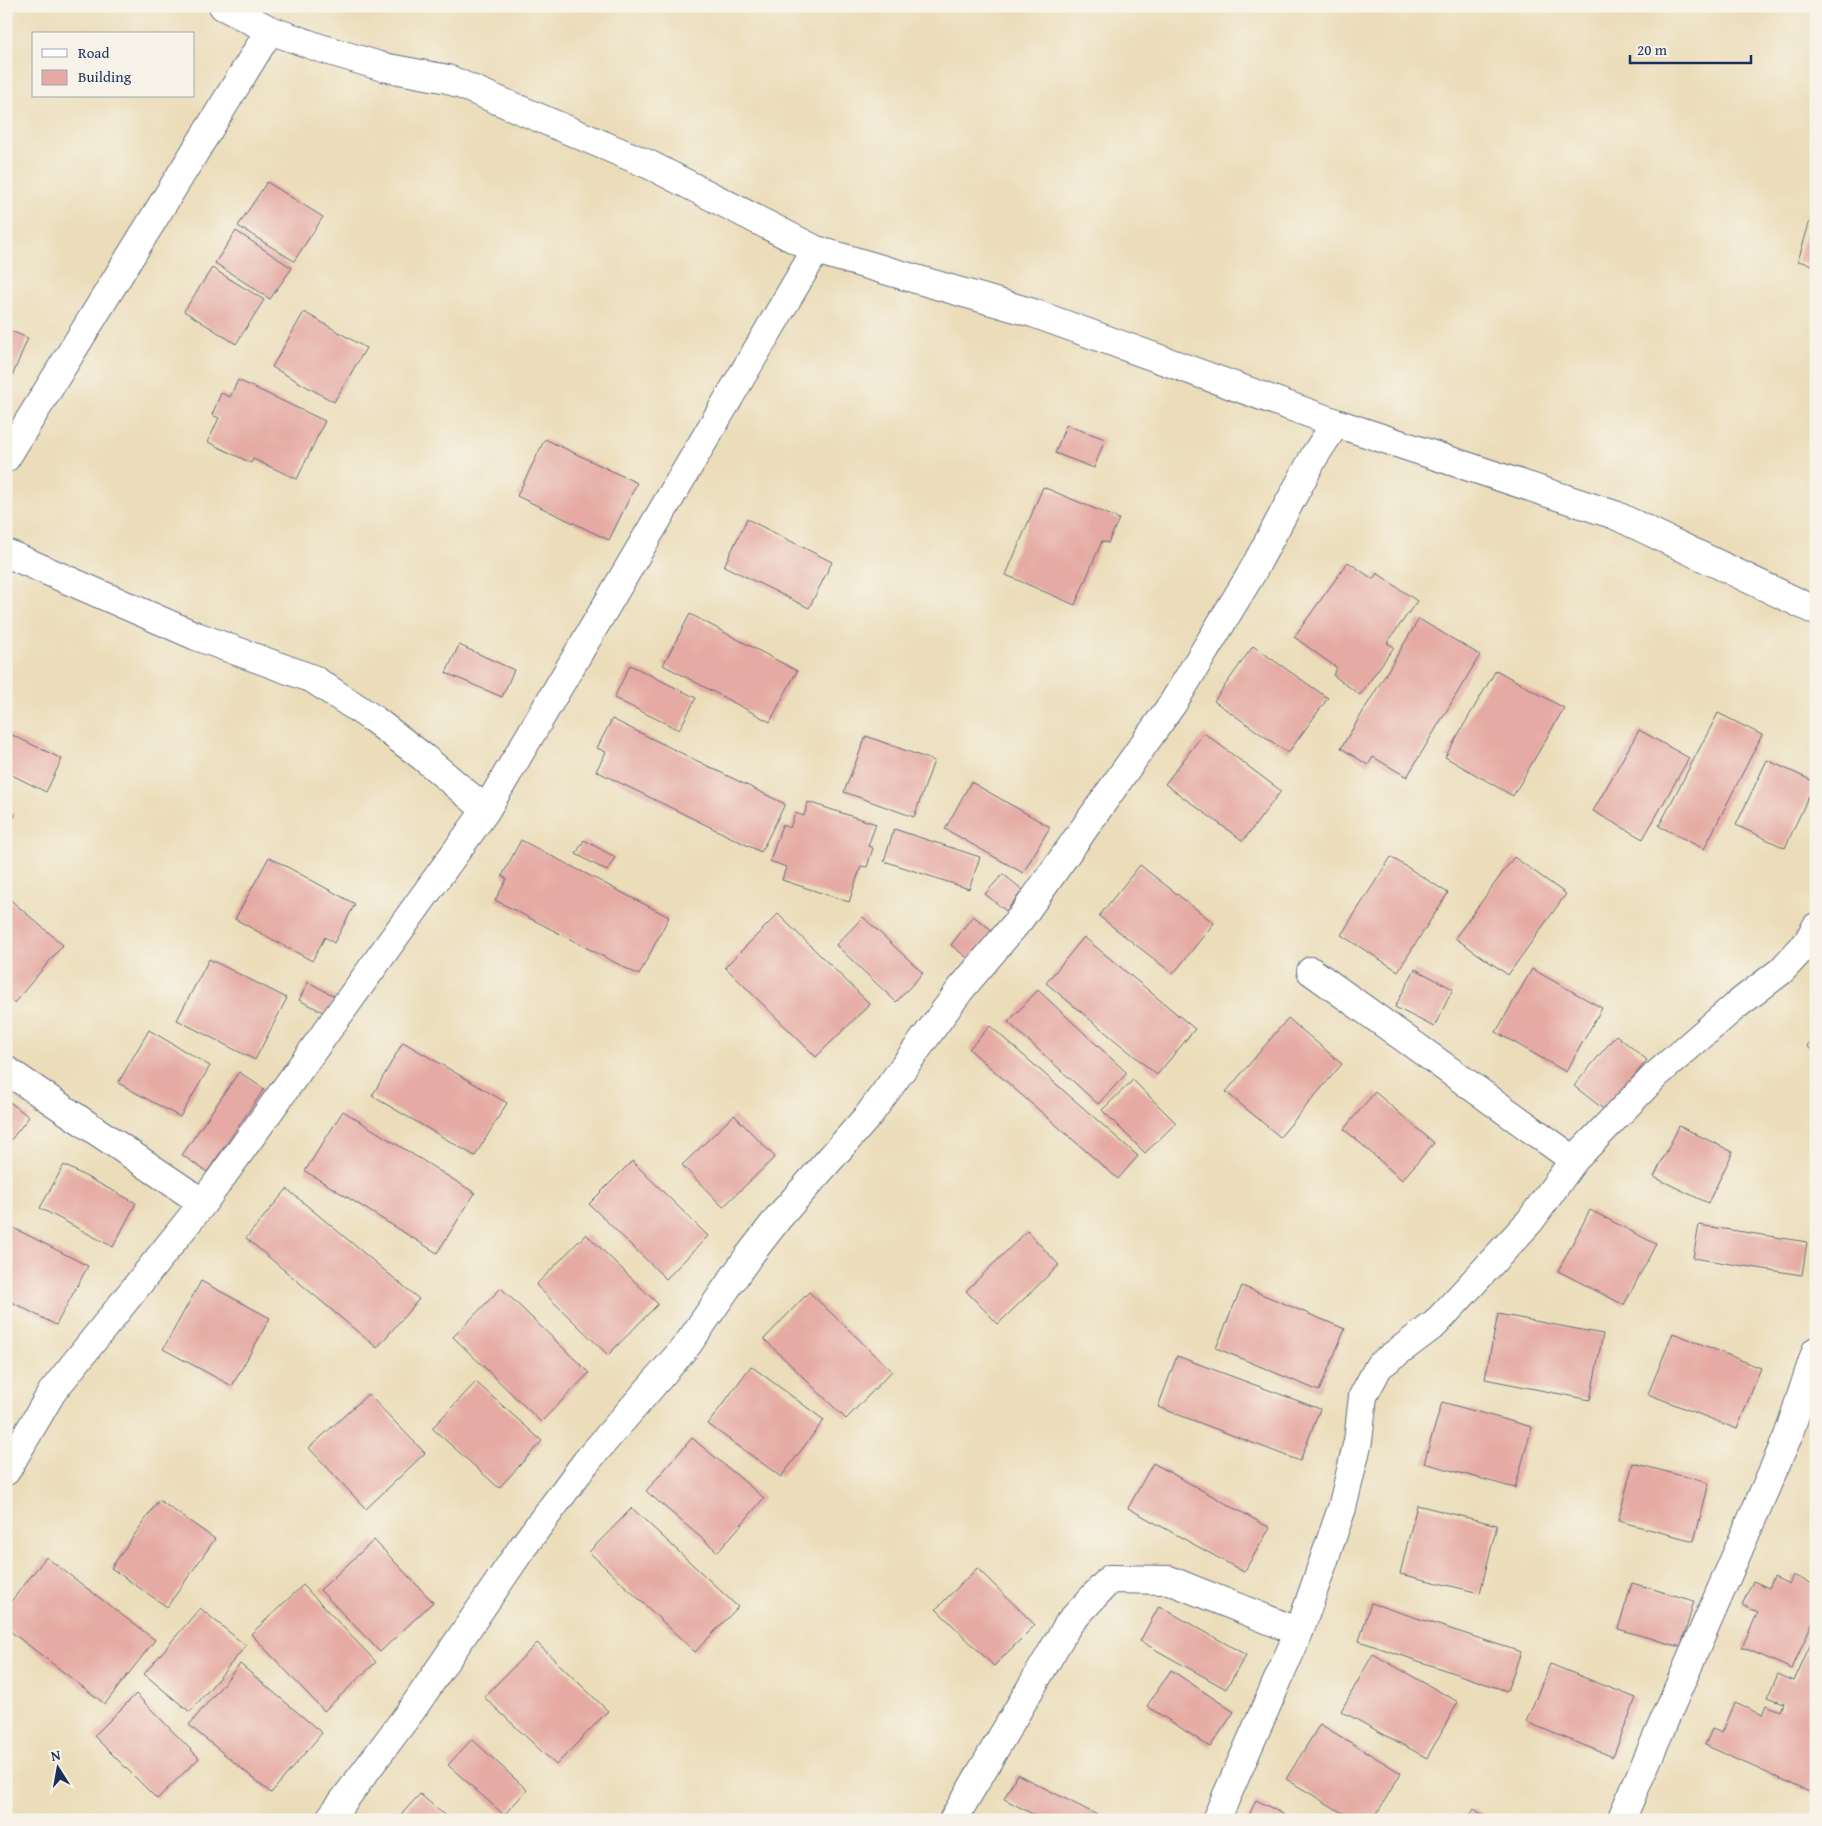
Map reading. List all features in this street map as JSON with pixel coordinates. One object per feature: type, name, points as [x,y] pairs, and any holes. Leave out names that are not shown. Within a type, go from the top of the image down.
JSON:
[{"type":"street","points":[[222,6],[270,30],[320,48],[383,67],[448,79],[650,165],[816,250],[1033,313],[1336,423],[1615,515],[1816,611]]},
{"type":"street","points":[[6,458],[270,30]]},
{"type":"street","points":[[6,1471],[52,1392],[203,1203],[486,810],[816,250]]},
{"type":"street","points":[[329,1820],[413,1708],[522,1548],[586,1462],[688,1344],[748,1257],[779,1217],[868,1116],[960,990],[1020,919],[1173,703],[1250,576],[1315,455],[1336,423]]},
{"type":"street","points":[[6,553],[196,636],[313,679],[372,718],[423,757],[486,810]]},
{"type":"street","points":[[1216,1820],[1299,1632],[1342,1508],[1358,1441],[1363,1396],[1379,1366],[1435,1324],[1530,1221],[1574,1160],[1656,1075],[1734,1007],[1781,972],[1807,943],[1816,927]]},
{"type":"street","points":[[1312,972],[1574,1160]]},
{"type":"street","points":[[6,1070],[203,1203]]},
{"type":"street","points":[[1621,1820],[1788,1436],[1816,1352]]},
{"type":"street","points":[[952,1820],[1069,1623],[1110,1579],[1169,1580],[1299,1632]]},
{"type":"building","points":[[267,182],[323,217],[294,261],[238,226]]},
{"type":"building","points":[[1811,217],[1816,218],[1816,266],[1798,261]]},
{"type":"building","points":[[236,231],[292,268],[270,299],[215,263]]},
{"type":"building","points":[[212,268],[264,300],[236,344],[184,311]]},
{"type":"building","points":[[304,312],[366,348],[334,402],[272,367]]},
{"type":"building","points":[[6,329],[28,338],[6,391]]},
{"type":"building","points":[[238,380],[325,421],[297,479],[253,459],[251,463],[208,442],[219,418],[212,415],[221,393],[230,397]]},
{"type":"building","points":[[1066,425],[1105,439],[1094,468],[1055,453]]},
{"type":"building","points":[[545,439],[637,483],[609,540],[517,496]]},
{"type":"building","points":[[1043,487],[1119,519],[1108,543],[1102,541],[1075,605],[1006,575]]},
{"type":"building","points":[[747,519],[832,562],[809,608],[724,566]]},
{"type":"building","points":[[1348,562],[1373,579],[1377,573],[1417,601],[1387,643],[1394,647],[1360,695],[1333,675],[1337,668],[1294,637]]},
{"type":"building","points":[[690,614],[797,671],[770,722],[663,665]]},
{"type":"building","points":[[1419,619],[1480,655],[1407,777],[1373,757],[1368,765],[1341,748]]},
{"type":"building","points":[[459,645],[514,670],[502,697],[446,673]]},
{"type":"building","points":[[1253,646],[1328,698],[1288,753],[1214,701]]},
{"type":"building","points":[[630,665],[696,698],[679,730],[614,698]]},
{"type":"building","points":[[1496,670],[1564,708],[1513,796],[1445,757]]},
{"type":"building","points":[[1718,713],[1762,735],[1704,849],[1659,826]]},
{"type":"building","points":[[612,719],[785,804],[761,852],[596,771],[606,752],[597,748]]},
{"type":"building","points":[[1639,730],[1689,758],[1643,839],[1593,811]]},
{"type":"building","points":[[6,732],[62,759],[46,792],[6,772]]},
{"type":"building","points":[[1204,733],[1281,791],[1243,841],[1165,784]]},
{"type":"building","points":[[866,736],[934,761],[914,817],[844,792]]},
{"type":"building","points":[[1767,760],[1815,782],[1785,848],[1736,825]]},
{"type":"building","points":[[971,782],[1050,827],[1023,873],[945,829]]},
{"type":"building","points":[[808,802],[876,824],[868,846],[873,848],[867,867],[861,866],[849,902],[782,880],[786,867],[770,861],[782,825],[790,828],[795,813],[804,816]]},
{"type":"building","points":[[6,809],[15,815],[6,830]]},
{"type":"building","points":[[894,829],[980,857],[969,889],[884,861]]},
{"type":"building","points":[[521,840],[669,917],[639,975],[495,900],[507,879],[502,876]]},
{"type":"building","points":[[584,840],[615,857],[607,871],[576,854]]},
{"type":"building","points":[[269,857],[355,904],[334,943],[325,937],[312,961],[235,919]]},
{"type":"building","points":[[1391,857],[1448,893],[1398,971],[1341,935]]},
{"type":"building","points":[[1514,857],[1566,894],[1508,975],[1455,938]]},
{"type":"building","points":[[1140,865],[1214,923],[1173,974],[1099,916]]},
{"type":"building","points":[[1003,874],[1023,890],[1006,911],[985,894]]},
{"type":"building","points":[[6,896],[63,945],[14,1003],[6,996]]},
{"type":"building","points":[[778,914],[870,1004],[816,1057],[725,967]]},
{"type":"building","points":[[973,916],[993,931],[970,960],[951,945]]},
{"type":"building","points":[[863,917],[923,973],[896,1002],[836,945]]},
{"type":"building","points":[[1084,937],[1195,1029],[1157,1075],[1046,983]]},
{"type":"building","points":[[209,959],[287,998],[255,1060],[177,1020]]},
{"type":"building","points":[[1415,969],[1453,989],[1434,1027],[1395,1007]]},
{"type":"building","points":[[1532,969],[1602,1008],[1566,1072],[1496,1032]]},
{"type":"building","points":[[308,982],[336,997],[327,1014],[299,1000]]},
{"type":"building","points":[[1038,990],[1127,1073],[1098,1104],[1008,1022]]},
{"type":"building","points":[[1288,1018],[1342,1064],[1280,1137],[1226,1092]]},
{"type":"building","points":[[990,1026],[1138,1156],[1118,1179],[969,1049]]},
{"type":"building","points":[[149,1030],[210,1066],[180,1117],[118,1083]]},
{"type":"building","points":[[1616,1035],[1647,1060],[1606,1111],[1574,1086]]},
{"type":"building","points":[[1816,1035],[1816,1053],[1807,1046]]},
{"type":"building","points":[[403,1042],[507,1103],[475,1156],[372,1096]]},
{"type":"building","points":[[239,1072],[264,1089],[207,1172],[182,1155]]},
{"type":"building","points":[[1133,1080],[1176,1123],[1145,1153],[1102,1110]]},
{"type":"building","points":[[1375,1092],[1434,1143],[1402,1180],[1344,1129]]},
{"type":"building","points":[[6,1099],[29,1117],[6,1146]]},
{"type":"building","points":[[343,1111],[475,1193],[437,1253],[305,1171]]},
{"type":"building","points":[[734,1115],[775,1157],[723,1207],[682,1165]]},
{"type":"building","points":[[1679,1126],[1733,1152],[1708,1203],[1654,1177]]},
{"type":"building","points":[[632,1161],[708,1236],[666,1279],[589,1204]]},
{"type":"building","points":[[64,1165],[136,1203],[113,1247],[40,1208]]},
{"type":"building","points":[[287,1189],[419,1299],[377,1348],[246,1238]]},
{"type":"building","points":[[1590,1210],[1656,1244],[1624,1305],[1558,1271]]},
{"type":"building","points":[[6,1224],[88,1266],[56,1325],[6,1299]]},
{"type":"building","points":[[1699,1225],[1807,1242],[1802,1275],[1693,1258]]},
{"type":"building","points":[[1027,1231],[1059,1265],[998,1324],[966,1291]]},
{"type":"building","points":[[586,1234],[658,1304],[608,1355],[536,1285]]},
{"type":"building","points":[[201,1281],[270,1318],[232,1386],[163,1349]]},
{"type":"building","points":[[1242,1286],[1345,1329],[1319,1391],[1216,1348]]},
{"type":"building","points":[[501,1288],[589,1373],[541,1422],[453,1337]]},
{"type":"building","points":[[809,1292],[892,1371],[846,1419],[764,1339]]},
{"type":"building","points":[[1498,1314],[1603,1334],[1590,1400],[1485,1379]]},
{"type":"building","points":[[1673,1333],[1761,1368],[1737,1429],[1648,1394]]},
{"type":"building","points":[[1177,1356],[1320,1409],[1300,1461],[1158,1407]]},
{"type":"building","points":[[751,1366],[824,1420],[781,1477],[708,1424]]},
{"type":"building","points":[[476,1382],[542,1441],[499,1488],[432,1428]]},
{"type":"building","points":[[368,1394],[425,1453],[366,1509],[309,1448]]},
{"type":"building","points":[[1442,1402],[1532,1427],[1515,1488],[1424,1463]]},
{"type":"building","points":[[692,1438],[764,1498],[718,1552],[646,1491]]},
{"type":"building","points":[[1153,1463],[1270,1528],[1244,1572],[1128,1508]]},
{"type":"building","points":[[1633,1463],[1709,1483],[1694,1541],[1618,1521]]},
{"type":"building","points":[[159,1500],[215,1539],[167,1607],[111,1568]]},
{"type":"building","points":[[1417,1505],[1497,1525],[1480,1593],[1400,1574]]},
{"type":"building","points":[[632,1508],[738,1607],[695,1652],[589,1552]]},
{"type":"building","points":[[374,1540],[433,1602],[380,1652],[320,1590]]},
{"type":"building","points":[[46,1557],[155,1640],[105,1704],[6,1628],[6,1608]]},
{"type":"building","points":[[977,1568],[1035,1625],[994,1666],[936,1609]]},
{"type":"building","points":[[1793,1575],[1816,1586],[1816,1614],[1792,1669],[1742,1647],[1758,1612],[1742,1605],[1753,1581],[1769,1588],[1774,1577],[1789,1584]]},
{"type":"building","points":[[1632,1583],[1694,1601],[1681,1647],[1618,1629]]},
{"type":"building","points":[[303,1585],[376,1662],[324,1711],[251,1634]]},
{"type":"building","points":[[1371,1603],[1521,1652],[1507,1691],[1359,1641]]},
{"type":"building","points":[[1159,1606],[1246,1655],[1226,1689],[1140,1641]]},
{"type":"building","points":[[200,1608],[246,1646],[190,1712],[144,1674]]},
{"type":"building","points":[[1816,1632],[1816,1795],[1705,1745],[1712,1729],[1722,1733],[1735,1703],[1762,1715],[1766,1705],[1781,1711],[1784,1703],[1768,1697],[1778,1674],[1794,1681]]},
{"type":"building","points":[[537,1643],[608,1711],[556,1765],[484,1697]]},
{"type":"building","points":[[1373,1654],[1458,1702],[1427,1758],[1341,1711]]},
{"type":"building","points":[[240,1664],[322,1733],[271,1793],[189,1725]]},
{"type":"building","points":[[1550,1664],[1636,1698],[1613,1757],[1526,1722]]},
{"type":"building","points":[[1171,1670],[1234,1712],[1210,1747],[1147,1706]]},
{"type":"building","points":[[136,1694],[199,1758],[157,1799],[94,1736]]},
{"type":"building","points":[[1320,1724],[1401,1773],[1373,1820],[1354,1820],[1286,1779]]},
{"type":"building","points":[[472,1739],[527,1790],[504,1815],[448,1765]]},
{"type":"building","points":[[1017,1774],[1107,1820],[1044,1820],[1004,1799]]},
{"type":"building","points":[[420,1794],[450,1820],[396,1820]]},
{"type":"building","points":[[1256,1800],[1285,1815],[1282,1820],[1247,1820]]},
{"type":"building","points":[[1474,1809],[1491,1820],[1467,1820]]}]
